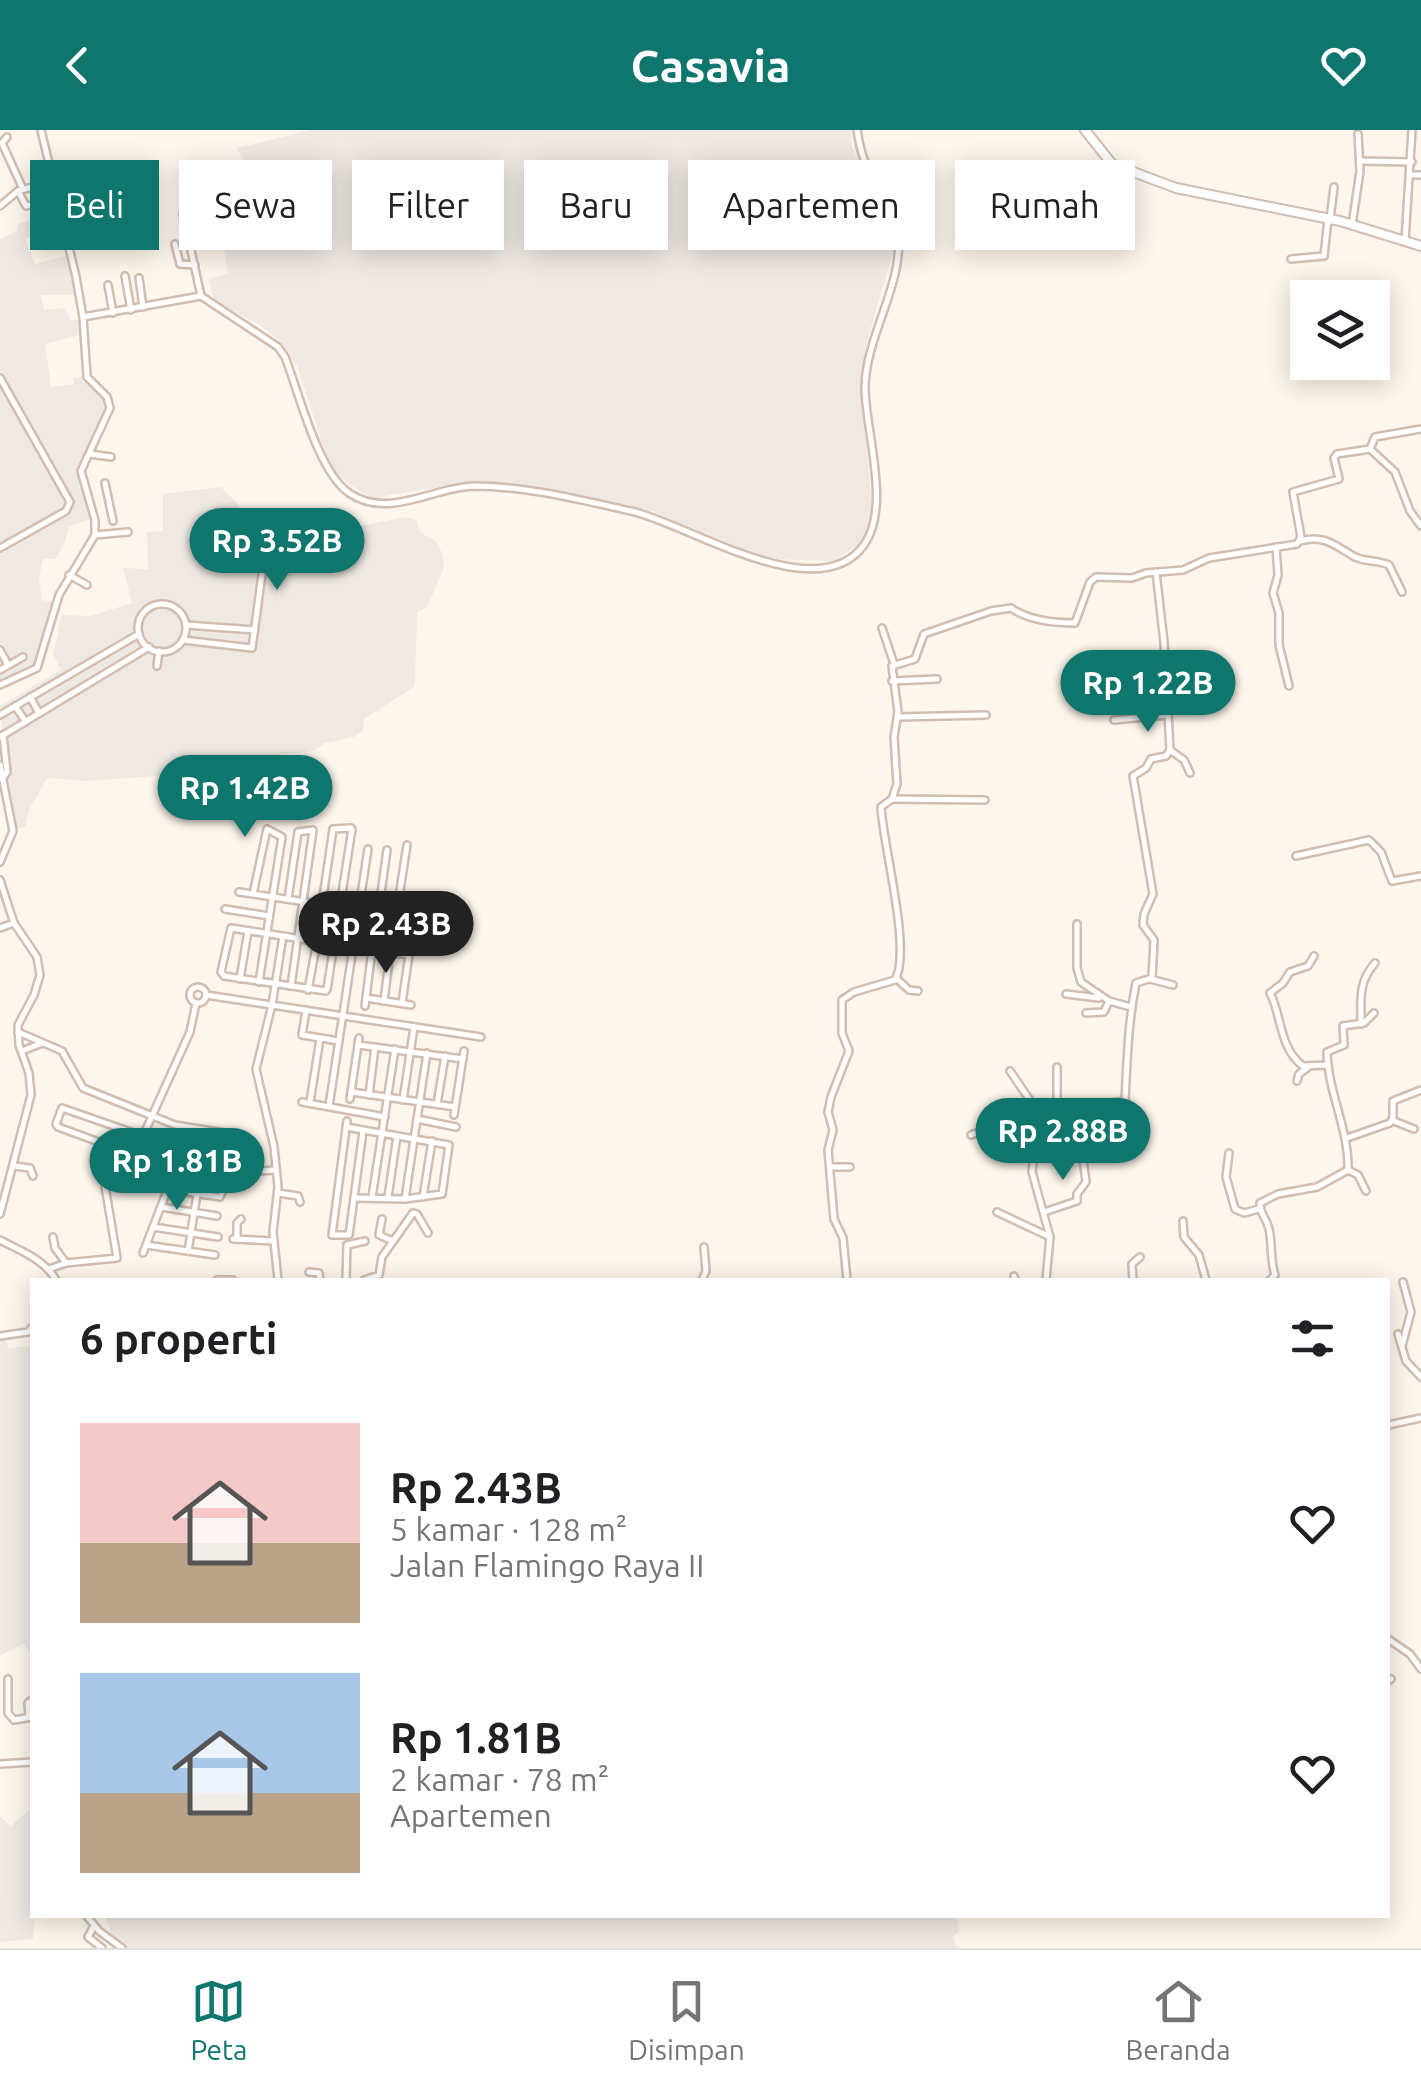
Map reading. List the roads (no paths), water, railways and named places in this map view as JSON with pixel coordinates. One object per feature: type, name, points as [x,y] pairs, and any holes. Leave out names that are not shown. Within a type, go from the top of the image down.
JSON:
[{"type":"street","points":[[40,130],[47,160]]},
{"type":"street","points":[[191,250],[201,296],[278,347],[330,472],[349,493],[372,503],[395,504],[472,486],[518,490],[636,512],[748,557],[797,567],[826,567],[845,561],[864,546],[876,520],[865,389],[868,356],[898,255],[896,216],[867,166],[857,130]]},
{"type":"street","points":[[1085,130],[1106,160],[1116,166],[1200,195],[1329,219],[1421,246]]},
{"type":"street","points":[[1405,241],[1412,130]]},
{"type":"street","points":[[1352,225],[1360,161],[1358,134]]},
{"type":"street","points":[[7,137],[2,142],[26,206],[30,205]]},
{"type":"street","points":[[1360,161],[1412,162]]},
{"type":"street","points":[[1410,175],[1421,175]]},
{"type":"street","points":[[1291,259],[1324,256],[1334,187]]},
{"type":"street","points":[[0,206],[20,190],[30,188]]},
{"type":"street","points":[[175,244],[180,264],[194,265]]},
{"type":"street","points":[[0,684],[37,668],[56,600],[95,535],[94,514],[81,476],[110,404],[88,376],[84,317],[69,250]]},
{"type":"street","points":[[125,276],[131,310]]},
{"type":"street","points":[[139,278],[144,307]]},
{"type":"street","points":[[108,285],[114,314]]},
{"type":"street","points":[[84,317],[201,296]]},
{"type":"street","points":[[0,378],[70,502],[66,510],[0,548]]},
{"type":"street","points":[[0,398],[9,394]]},
{"type":"street","points":[[1370,449],[1376,437],[1421,429]]},
{"type":"street","points":[[1370,449],[1395,472],[1410,511],[1421,526]]},
{"type":"street","points":[[1300,542],[1293,492],[1339,479],[1334,461],[1337,454],[1370,449]]},
{"type":"street","points":[[89,454],[112,458]]},
{"type":"street","points":[[105,483],[113,521]]},
{"type":"street","points":[[94,514],[111,509]]},
{"type":"street","points":[[95,535],[128,532]]},
{"type":"street","points":[[1320,539],[1328,550]]},
{"type":"street","points":[[894,664],[913,661],[924,634],[998,609],[1012,608],[1024,615],[1075,623],[1093,578],[1132,578],[1184,570],[1204,559],[1320,539],[1336,543],[1359,558],[1389,565],[1402,592]]},
{"type":"street","points":[[1276,546],[1278,573],[1273,594],[1289,686]]},
{"type":"street","points":[[183,640],[251,648],[265,552]]},
{"type":"street","points":[[1150,979],[1154,940],[1145,932],[1144,920],[1153,894],[1133,776],[1146,768],[1150,760],[1166,756],[1170,750],[1156,572]]},
{"type":"street","points":[[69,575],[87,585]]},
{"type":"street","points":[[157,604],[176,608],[186,625],[183,640],[171,650],[148,647],[140,634],[142,615],[157,604]]},
{"type":"street","points":[[186,625],[255,630]]},
{"type":"street","points":[[882,628],[894,664],[892,681],[898,717],[894,737],[897,784],[892,799]]},
{"type":"street","points":[[0,716],[140,634]]},
{"type":"street","points":[[2,779],[6,772],[2,736],[148,647]]},
{"type":"street","points":[[0,650],[8,665]]},
{"type":"street","points":[[157,666],[160,651]]},
{"type":"street","points":[[0,670],[23,657]]},
{"type":"street","points":[[892,681],[937,679]]},
{"type":"street","points":[[1167,688],[1185,687]]},
{"type":"street","points":[[30,697],[39,713]]},
{"type":"street","points":[[1168,698],[1178,700],[1179,707]]},
{"type":"street","points":[[15,706],[26,722]]},
{"type":"street","points":[[898,717],[986,715]]},
{"type":"street","points":[[1114,720],[1168,715]]},
{"type":"street","points":[[1170,750],[1184,760],[1190,773]]},
{"type":"street","points":[[0,765],[12,831],[0,861]]},
{"type":"street","points":[[918,991],[908,990],[896,978],[898,923],[880,807],[892,799],[985,800]]},
{"type":"street","points":[[322,904],[332,829],[352,830],[334,944],[326,990],[222,975],[230,929],[334,944]]},
{"type":"street","points":[[288,899],[298,832],[313,830],[290,986]]},
{"type":"street","points":[[253,894],[265,831],[273,832],[282,837],[258,982]]},
{"type":"street","points":[[1296,856],[1369,840],[1381,852],[1392,881],[1421,876]]},
{"type":"street","points":[[396,916],[407,845]]},
{"type":"street","points":[[330,1106],[368,850]]},
{"type":"street","points":[[376,922],[387,850]]},
{"type":"street","points":[[0,880],[14,924],[37,956],[40,975],[18,1032],[31,1095],[0,1214]]},
{"type":"street","points":[[238,892],[340,907]]},
{"type":"street","points":[[225,909],[269,916]]},
{"type":"street","points":[[378,912],[414,919],[402,1003]]},
{"type":"street","points":[[301,920],[411,937]]},
{"type":"street","points":[[0,928],[14,924]]},
{"type":"street","points":[[1077,924],[1079,978],[1085,988],[1108,1001]]},
{"type":"street","points":[[240,979],[248,930]]},
{"type":"street","points":[[278,1278],[274,1148],[256,1069],[272,1005],[282,936]]},
{"type":"street","points":[[308,990],[316,942]]},
{"type":"street","points":[[409,955],[372,946],[365,1002],[412,1005]]},
{"type":"street","points":[[384,1001],[390,952]]},
{"type":"street","points":[[1314,956],[1308,966],[1290,972],[1270,993],[1278,1006],[1280,1030],[1299,1064],[1328,1066]]},
{"type":"street","points":[[1361,1024],[1363,980],[1375,963]]},
{"type":"street","points":[[846,1278],[842,1238],[834,1219],[828,1150],[833,1130],[828,1112],[849,1051],[842,1033],[840,1003],[854,992],[896,978]]},
{"type":"street","points":[[1040,1115],[1126,1101],[1125,1062],[1136,983],[1150,979],[1173,985]]},
{"type":"street","points":[[143,1136],[190,1032],[196,1003],[190,995],[194,987],[202,988],[204,1001],[196,1003]]},
{"type":"street","points":[[1066,994],[1086,994],[1131,1006]]},
{"type":"street","points":[[206,995],[481,1037]]},
{"type":"street","points":[[1086,1013],[1104,1012],[1108,1001]]},
{"type":"street","points":[[306,1010],[302,1035],[339,1041]]},
{"type":"street","points":[[1344,1025],[1361,1024],[1374,1014]]},
{"type":"street","points":[[1342,1015],[1344,1045],[1328,1050],[1328,1066],[1347,1138],[1348,1170]]},
{"type":"street","points":[[403,1100],[414,1027]]},
{"type":"street","points":[[18,1032],[64,1053],[82,1088],[175,1125],[225,1133]]},
{"type":"street","points":[[310,1102],[320,1039]]},
{"type":"street","points":[[21,1052],[42,1042]]},
{"type":"street","points":[[455,1107],[350,1096],[359,1042],[462,1059]]},
{"type":"street","points":[[369,1095],[376,1047]]},
{"type":"street","points":[[372,1197],[395,1049]]},
{"type":"street","points":[[454,1115],[464,1050]]},
{"type":"street","points":[[405,1198],[427,1053]]},
{"type":"street","points":[[437,1104],[445,1056]]},
{"type":"street","points":[[1056,1110],[1057,1066]]},
{"type":"street","points":[[1297,1081],[1308,1067]]},
{"type":"street","points":[[1010,1070],[1040,1115]]},
{"type":"street","points":[[1392,1121],[1393,1101],[1421,1090]]},
{"type":"street","points":[[302,1102],[385,1117]]},
{"type":"street","points":[[168,1189],[222,1197],[228,1180],[226,1176],[174,1170],[57,1126],[62,1108],[162,1144],[204,1152]]},
{"type":"street","points":[[1040,1115],[1034,1135],[1032,1172],[1050,1237],[1046,1278]]},
{"type":"street","points":[[416,1120],[456,1127]]},
{"type":"street","points":[[1347,1138],[1392,1121],[1414,1130]]},
{"type":"street","points":[[354,1198],[442,1194],[449,1144],[363,1131],[346,1124],[330,1234],[349,1236],[354,1198],[363,1131]]},
{"type":"street","points":[[115,1148],[123,1129]]},
{"type":"street","points":[[971,1135],[987,1130],[1019,1137],[1034,1135]]},
{"type":"street","points":[[188,1251],[207,1131]]},
{"type":"street","points":[[388,1198],[397,1136]]},
{"type":"street","points":[[423,1197],[432,1141]]},
{"type":"street","points":[[154,1163],[162,1144]]},
{"type":"street","points":[[1044,1212],[1077,1201],[1086,1182],[1082,1151]]},
{"type":"street","points":[[1229,1152],[1226,1176],[1235,1209],[1240,1213],[1259,1210]]},
{"type":"street","points":[[240,1154],[242,1172],[276,1170]]},
{"type":"street","points":[[14,1166],[30,1168],[33,1176]]},
{"type":"street","points":[[830,1166],[850,1168]]},
{"type":"street","points":[[143,1253],[174,1170]]},
{"type":"street","points":[[1348,1170],[1358,1174],[1366,1191]]},
{"type":"street","points":[[1272,1278],[1275,1275],[1269,1256],[1270,1230],[1259,1210],[1260,1203],[1270,1196],[1317,1187],[1348,1170]]},
{"type":"street","points":[[49,1268],[118,1258],[106,1186]]},
{"type":"street","points":[[277,1193],[298,1196],[300,1202]]},
{"type":"street","points":[[160,1207],[217,1216]]},
{"type":"street","points":[[370,1278],[379,1275],[382,1257],[415,1212],[428,1232]]},
{"type":"street","points":[[997,1212],[1050,1237]]},
{"type":"street","points":[[382,1218],[380,1235],[393,1241]]},
{"type":"street","points":[[241,1219],[235,1239],[274,1241]]},
{"type":"street","points":[[1184,1221],[1184,1238],[1200,1255],[1206,1278]]},
{"type":"street","points":[[153,1227],[218,1236]]},
{"type":"street","points":[[53,1238],[66,1263]]},
{"type":"street","points":[[0,1240],[49,1268],[55,1278]]},
{"type":"street","points":[[346,1278],[346,1246],[365,1241]]},
{"type":"street","points":[[146,1245],[215,1256]]},
{"type":"street","points":[[703,1278],[704,1247]]},
{"type":"street","points":[[1133,1278],[1132,1264],[1140,1257]]},
{"type":"street","points":[[309,1272],[319,1274],[320,1278]]},
{"type":"street","points":[[1402,1346],[1411,1312],[1403,1282]]},
{"type":"street","points":[[0,1336],[30,1330]]},
{"type":"street","points":[[1398,1334],[1406,1361],[1421,1377]]},
{"type":"street","points":[[1390,1425],[1421,1418]]},
{"type":"street","points":[[1390,1641],[1410,1654],[1421,1669]]},
{"type":"street","points":[[8,1679],[8,1713],[14,1720],[30,1717]]},
{"type":"street","points":[[0,1764],[30,1762]]},
{"type":"street","points":[[88,1918],[122,1948]]},
{"type":"street","points":[[94,1926],[88,1937],[102,1948]]}]
